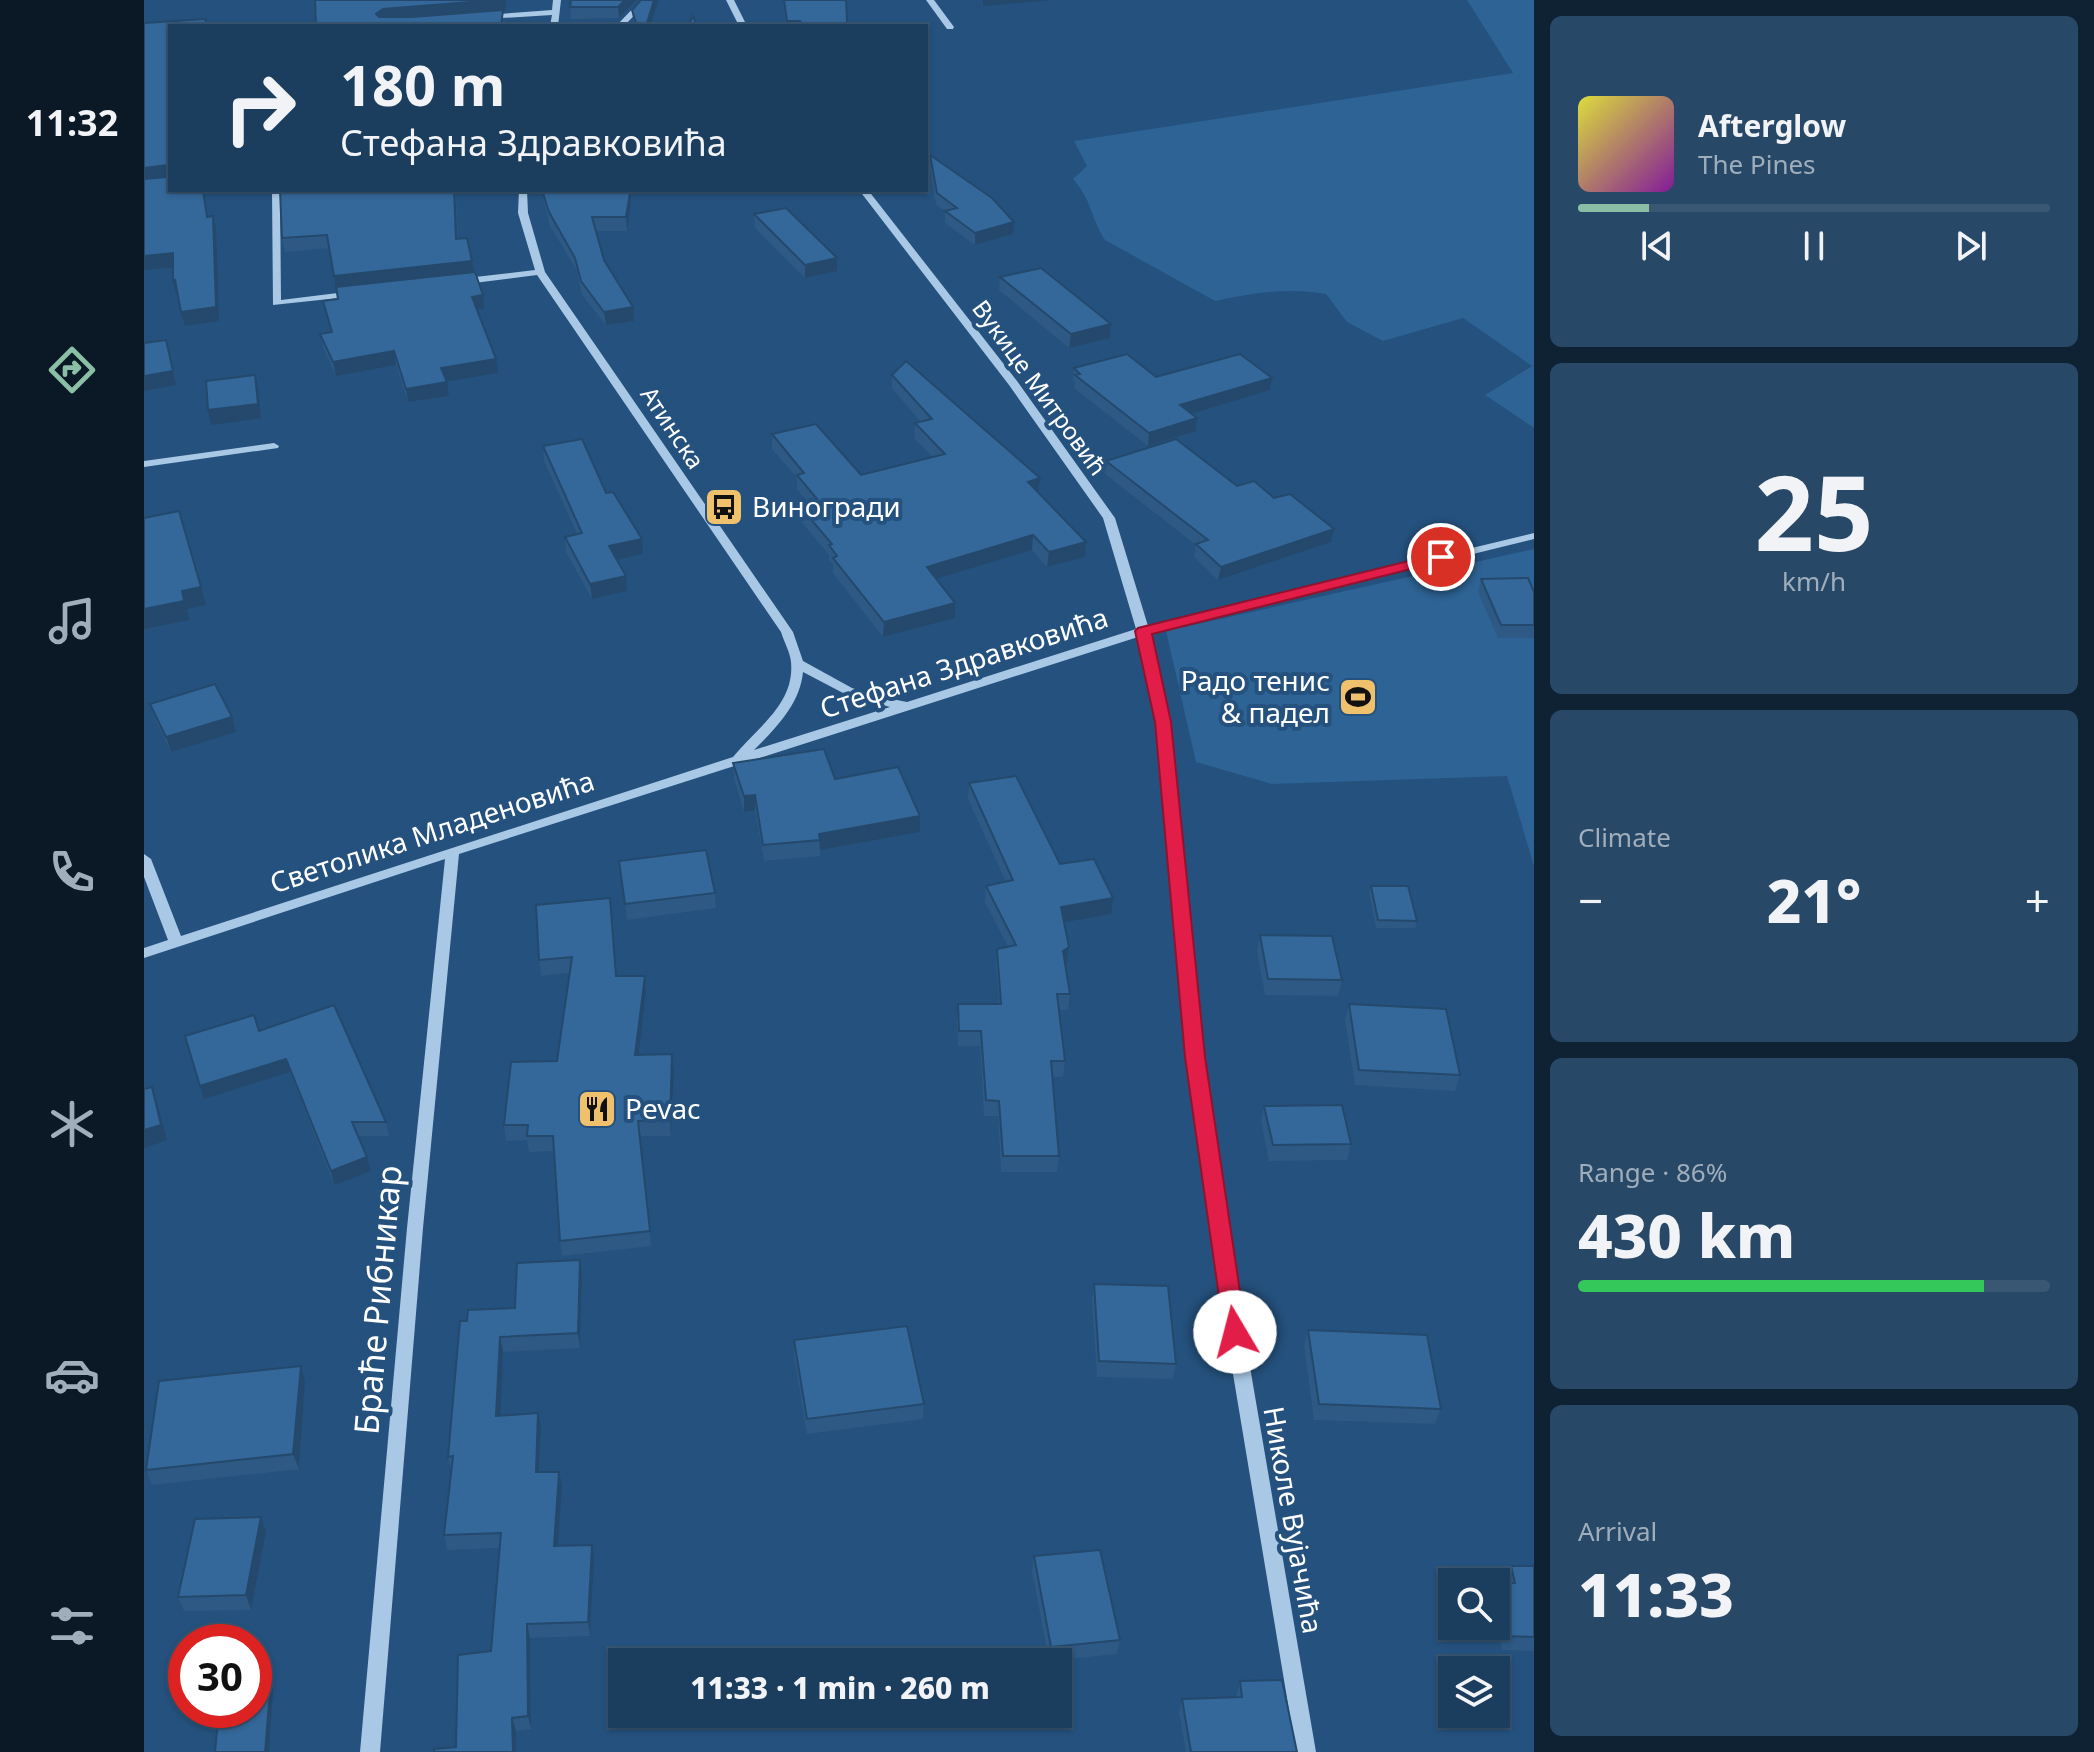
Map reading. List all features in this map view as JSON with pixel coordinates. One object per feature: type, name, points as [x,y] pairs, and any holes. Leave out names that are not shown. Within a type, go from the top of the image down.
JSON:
[{"type":"street","points":[[554,24],[557,0]]},
{"type":"street","points":[[622,24],[645,0]]},
{"type":"street","points":[[730,0],[742,24]]},
{"type":"street","points":[[930,0],[950,27]]},
{"type":"street","points":[[471,18],[555,12]]},
{"type":"street","points":[[276,192],[276,303],[369,292]]},
{"type":"street","name":"Атинска","points":[[523,192],[523,213],[540,272],[787,632],[797,663]]},
{"type":"street","name":"Вукице Митровић","points":[[865,192],[1013,383],[1109,518],[1143,631]]},
{"type":"street","points":[[447,283],[540,272]]},
{"type":"street","points":[[144,464],[274,446]]},
{"type":"street","name":"Стефана Здравковића","points":[[736,760],[1143,631],[1534,536]]},
{"type":"street","name":"Николе Вујачића","points":[[1143,631],[1163,722],[1195,1057],[1224,1255],[1306,1752]]},
{"type":"street","points":[[736,760],[780,715],[791,696],[797,663],[840,689],[863,698],[912,705]]},
{"type":"street","name":"Светолика Младеновића","points":[[144,953],[736,760]]},
{"type":"street","name":"Браће Рибникар","points":[[370,1752],[416,1212],[452,854]]},
{"type":"street","points":[[144,859],[176,942]]},
{"type":"shaded area","points":[[1467,0],[1534,0],[1534,428],[1485,395],[1532,366],[1463,318],[1383,341],[1347,322],[1326,294],[1270,292],[1215,301],[1105,240],[1073,179],[1087,166],[1074,141],[1513,73]]},
{"type":"shaded area","name":"Радо тенис & падел","points":[[1534,549],[1534,866],[1507,776],[1272,784],[1196,762],[1166,631]]},
{"type":"building","points":[[315,0],[495,0],[383,9],[376,14],[379,17],[503,10],[501,24],[316,24]]},
{"type":"building","points":[[571,0],[625,0],[618,7],[570,7]]},
{"type":"building","points":[[641,0],[654,0],[647,24],[636,24],[632,10]]},
{"type":"building","points":[[784,0],[846,0],[847,21],[850,24],[802,24],[800,21],[787,21]]},
{"type":"building","points":[[206,19],[205,24],[168,24],[168,168],[167,165],[144,168],[144,23]]},
{"type":"building","points":[[930,155],[992,198],[1014,222],[975,233],[945,211],[957,208],[937,193]]},
{"type":"building","points":[[167,177],[168,192],[203,192],[207,217],[213,216],[216,307],[181,312],[173,281],[173,253],[144,256],[144,179]]},
{"type":"building","points":[[280,192],[454,192],[456,239],[467,238],[472,261],[334,276],[327,235],[282,238]]},
{"type":"building","points":[[543,192],[630,192],[626,217],[592,217],[604,260],[633,307],[604,312],[581,281],[575,258],[549,212]]},
{"type":"building","points":[[786,208],[837,258],[805,265],[754,214]]},
{"type":"building","points":[[1041,268],[1111,324],[1071,334],[1000,277]]},
{"type":"building","points":[[475,272],[483,295],[472,297],[496,359],[441,368],[447,382],[406,389],[394,351],[333,362],[320,334],[332,332],[323,301],[338,299],[336,287]]},
{"type":"building","points":[[166,340],[173,371],[144,376],[144,343]]},
{"type":"building","points":[[1127,354],[1156,377],[1240,354],[1272,378],[1180,405],[1197,418],[1149,433],[1075,375],[1080,374],[1074,368]]},
{"type":"building","points":[[906,361],[1040,478],[1028,482],[1086,542],[1049,552],[1033,535],[927,567],[955,603],[884,622],[833,558],[837,556],[829,545],[832,544],[798,504],[817,499],[797,475],[804,473],[772,434],[816,424],[861,475],[945,454],[915,423],[932,419],[892,375]]},
{"type":"building","points":[[255,375],[258,404],[208,410],[206,381]]},
{"type":"building","points":[[582,439],[606,493],[613,492],[642,539],[609,546],[626,576],[590,584],[565,537],[582,533],[543,446]]},
{"type":"building","points":[[1176,439],[1237,486],[1254,481],[1274,498],[1290,494],[1334,529],[1221,567],[1196,544],[1208,540],[1106,461]]},
{"type":"building","points":[[179,511],[201,587],[182,591],[184,601],[144,609],[144,518]]},
{"type":"building","points":[[1528,578],[1534,592],[1534,625],[1501,625],[1481,579]]},
{"type":"building","points":[[215,684],[232,717],[166,737],[150,704]]},
{"type":"building","points":[[824,749],[835,779],[898,767],[920,816],[819,834],[820,840],[763,845],[755,795],[744,796],[733,763]]},
{"type":"building","points":[[1016,776],[1060,864],[1094,859],[1113,898],[1061,907],[1069,947],[1063,951],[1070,994],[1057,994],[1065,1061],[1051,1061],[1059,1156],[1003,1156],[999,1101],[986,1100],[981,1031],[959,1031],[958,1004],[1001,1004],[997,949],[1016,945],[986,886],[1013,880],[969,783]]},
{"type":"building","points":[[706,850],[715,893],[625,904],[619,861]]},
{"type":"building","points":[[1371,886],[1408,886],[1417,921],[1378,920]]},
{"type":"building","points":[[610,898],[616,976],[645,976],[635,1055],[672,1054],[670,1120],[638,1121],[650,1231],[560,1241],[553,1136],[527,1136],[528,1125],[504,1125],[511,1062],[557,1061],[572,957],[539,960],[536,905]]},
{"type":"building","points":[[1260,935],[1332,936],[1342,980],[1268,979]]},
{"type":"building","points":[[1349,1004],[1446,1009],[1460,1075],[1359,1070]]},
{"type":"building","points":[[334,1005],[386,1122],[352,1122],[367,1157],[331,1171],[286,1059],[200,1086],[185,1036],[254,1015],[259,1031]]},
{"type":"building","points":[[152,1087],[161,1125],[144,1130],[144,1089]]},
{"type":"building","points":[[1342,1105],[1351,1144],[1273,1145],[1264,1106]]},
{"type":"building","points":[[580,1260],[578,1333],[500,1337],[496,1416],[538,1413],[536,1472],[559,1472],[554,1546],[592,1545],[588,1622],[527,1624],[528,1716],[512,1718],[513,1752],[434,1752],[434,1749],[456,1747],[458,1655],[491,1651],[501,1533],[444,1535],[453,1456],[448,1457],[460,1321],[467,1321],[468,1310],[515,1308],[517,1263]]},
{"type":"building","points":[[1094,1284],[1168,1286],[1176,1364],[1099,1361]]},
{"type":"building","points":[[907,1326],[924,1404],[807,1419],[794,1340]]},
{"type":"building","points":[[1308,1330],[1427,1335],[1441,1409],[1319,1404]]},
{"type":"building","points":[[301,1366],[293,1454],[146,1470],[159,1381]]},
{"type":"building","points":[[261,1517],[246,1595],[178,1597],[195,1519]]},
{"type":"building","points":[[1100,1550],[1120,1640],[1051,1647],[1034,1556]]},
{"type":"building","points":[[1511,1566],[1534,1566],[1534,1637],[1510,1636],[1510,1583],[1515,1583]]},
{"type":"building","points":[[1282,1680],[1297,1752],[1191,1752],[1182,1699],[1242,1697],[1240,1681]]},
{"type":"building","points":[[217,1728],[267,1728],[265,1752],[215,1752]]},
{"type":"place","name":"Виногради","points":[[724,507]]},
{"type":"place","name":"Радо тенис & падел","points":[[1358,697]]},
{"type":"place","name":"Pevac","points":[[597,1109]]},
{"type":"route","points":[[1235,1332],[1195,1057],[1163,722],[1143,631],[1441,557]]}]
